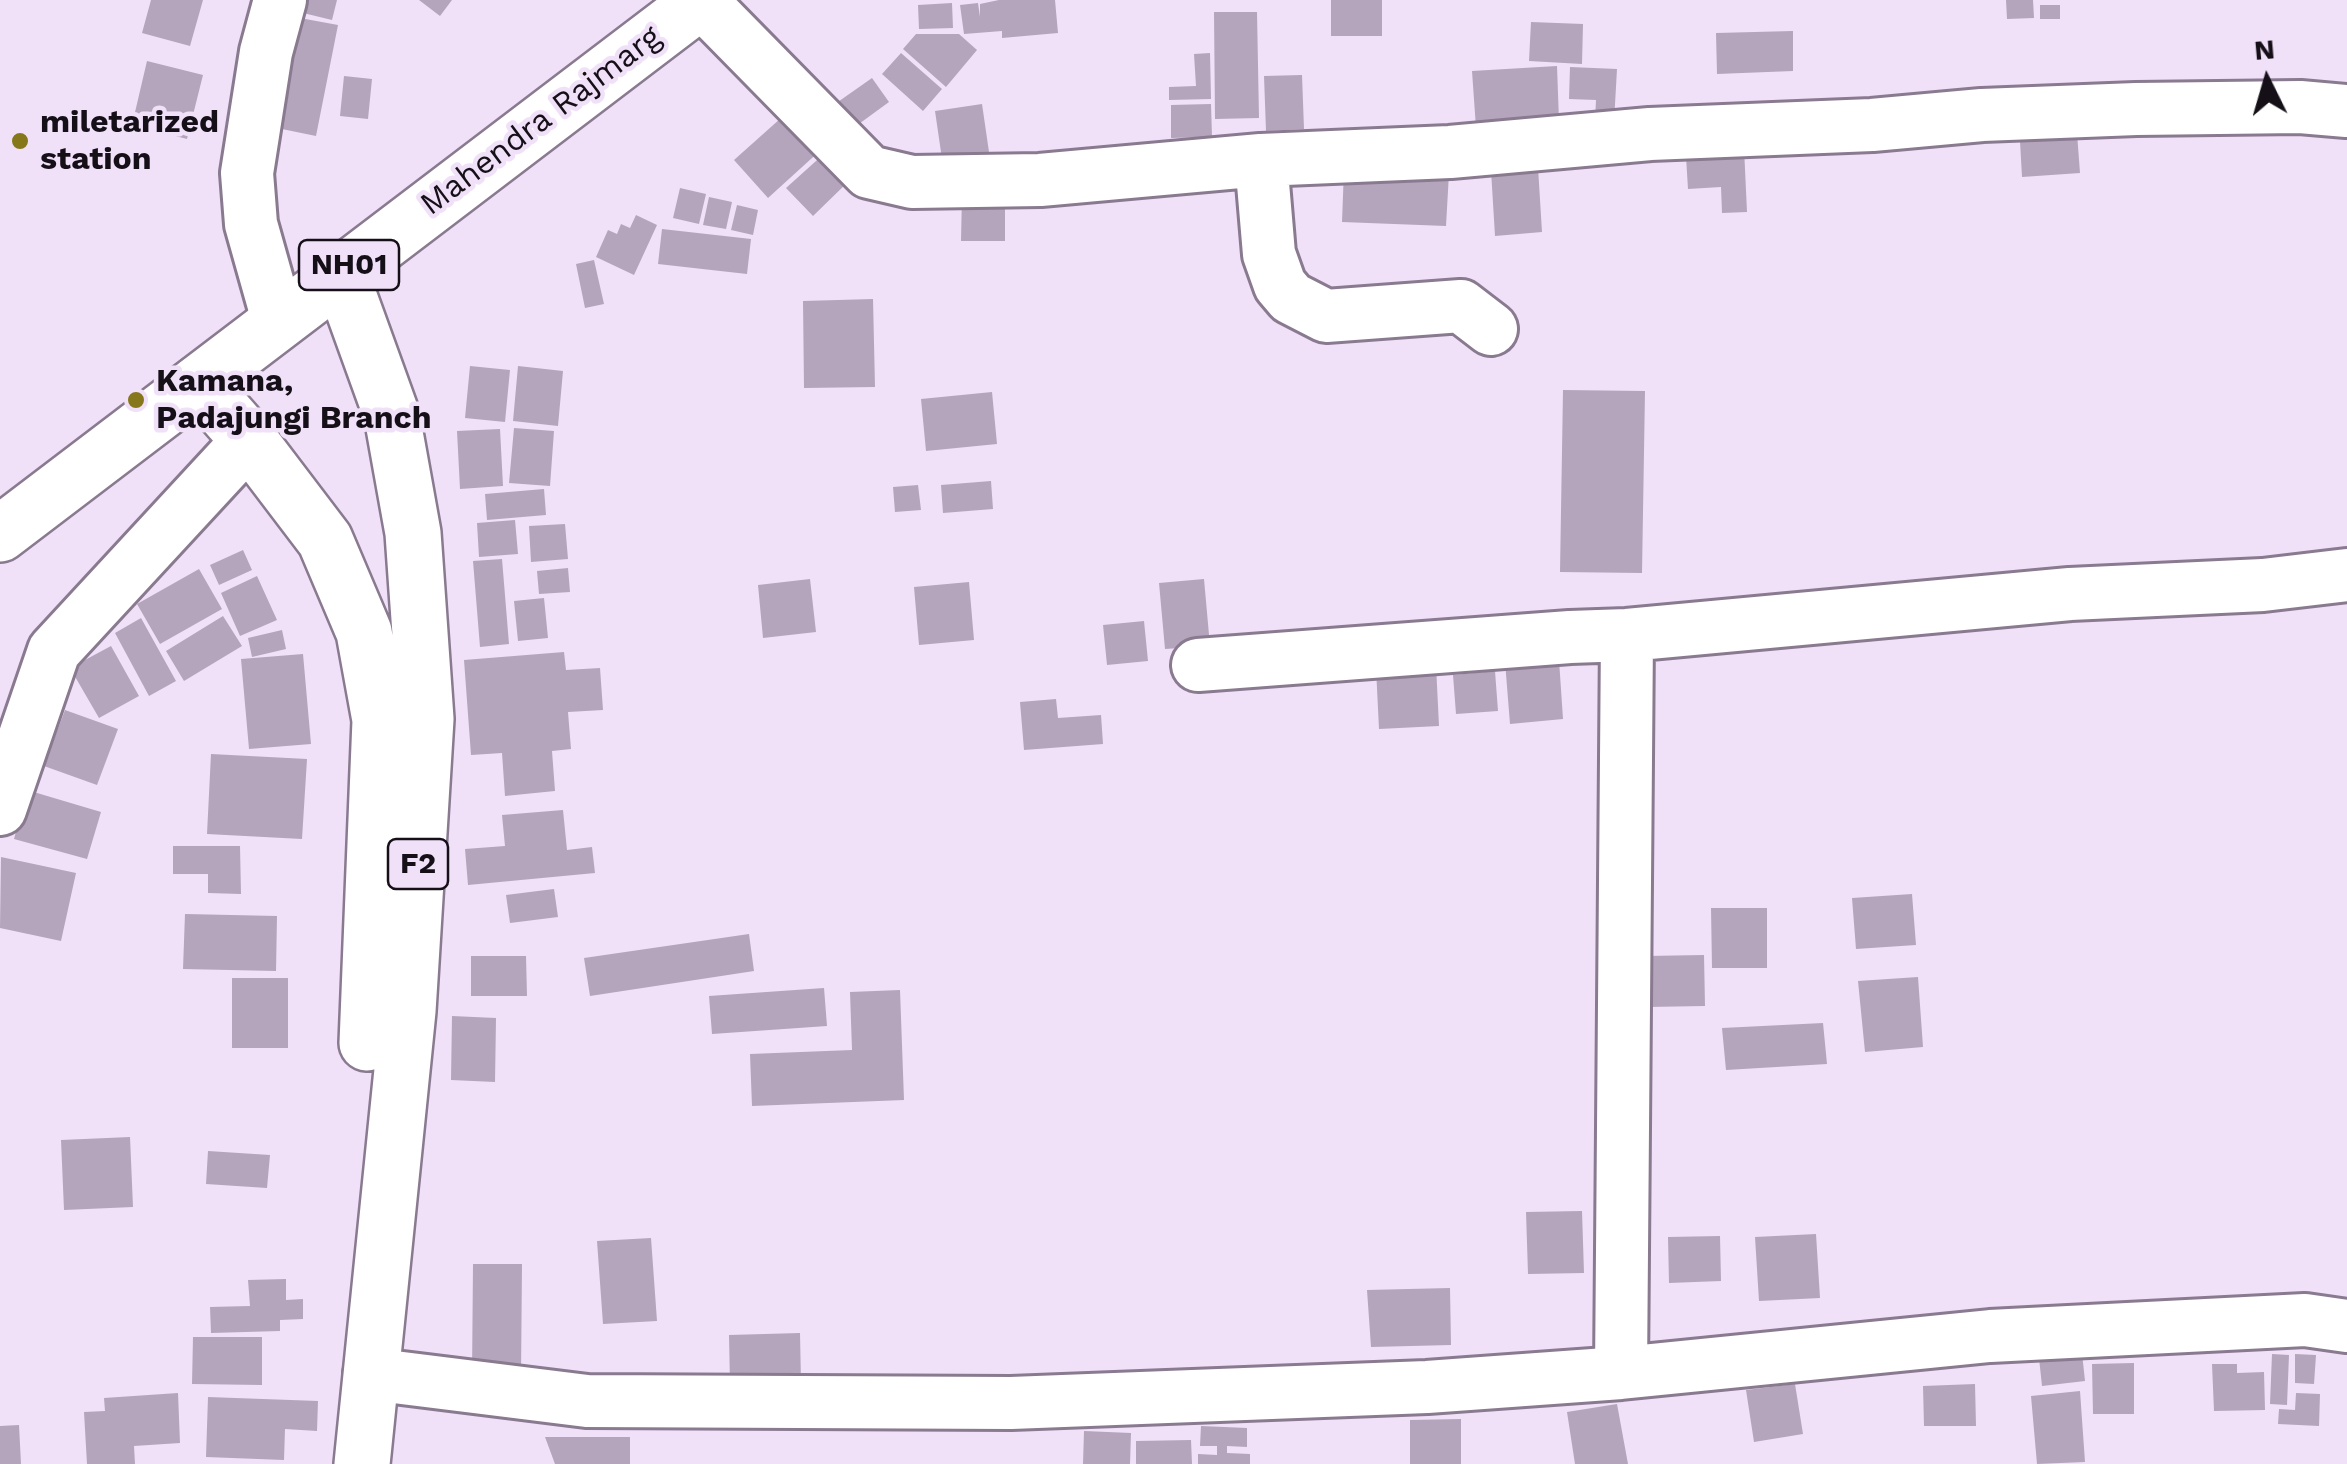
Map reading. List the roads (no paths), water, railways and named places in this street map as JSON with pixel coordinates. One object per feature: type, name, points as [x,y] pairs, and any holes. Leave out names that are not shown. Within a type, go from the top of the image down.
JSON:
[{"type":"main road","name":"Mahendra Rajmarg","points":[[0,534],[701,0]]},
{"type":"main road","name":"F2","points":[[340,272],[392,416],[413,532],[426,718],[408,1012],[362,1464]]},
{"type":"main road","name":"F2","points":[[199,383],[250,440],[325,540],[364,632],[380,720],[370,1006],[329,1464]]},
{"type":"street","points":[[278,320],[251,224],[247,174],[266,52],[280,0]]},
{"type":"street","points":[[701,0],[868,172],[912,182],[1040,180],[1261,160],[1450,152],[1650,134],[1872,126],[1982,115],[2154,108],[2347,111]]},
{"type":"street","points":[[1261,160],[1270,254],[1280,285],[1292,298],[1326,316],[1461,306],[1491,329]]},
{"type":"street","points":[[0,809],[54,651],[250,440]]},
{"type":"street","points":[[1198,665],[1570,636],[1627,636],[2070,594],[2262,585],[2347,575]]},
{"type":"street","points":[[1621,1373],[1627,636]]},
{"type":"street","points":[[370,1374],[587,1401],[1011,1402],[1427,1387],[1621,1373],[1990,1336],[2306,1320],[2347,1326]]},
{"type":"place","name":"miletarized station","points":[[20,141]]},
{"type":"place","name":"Kamana, Padajungi Branch","points":[[136,400]]}]
